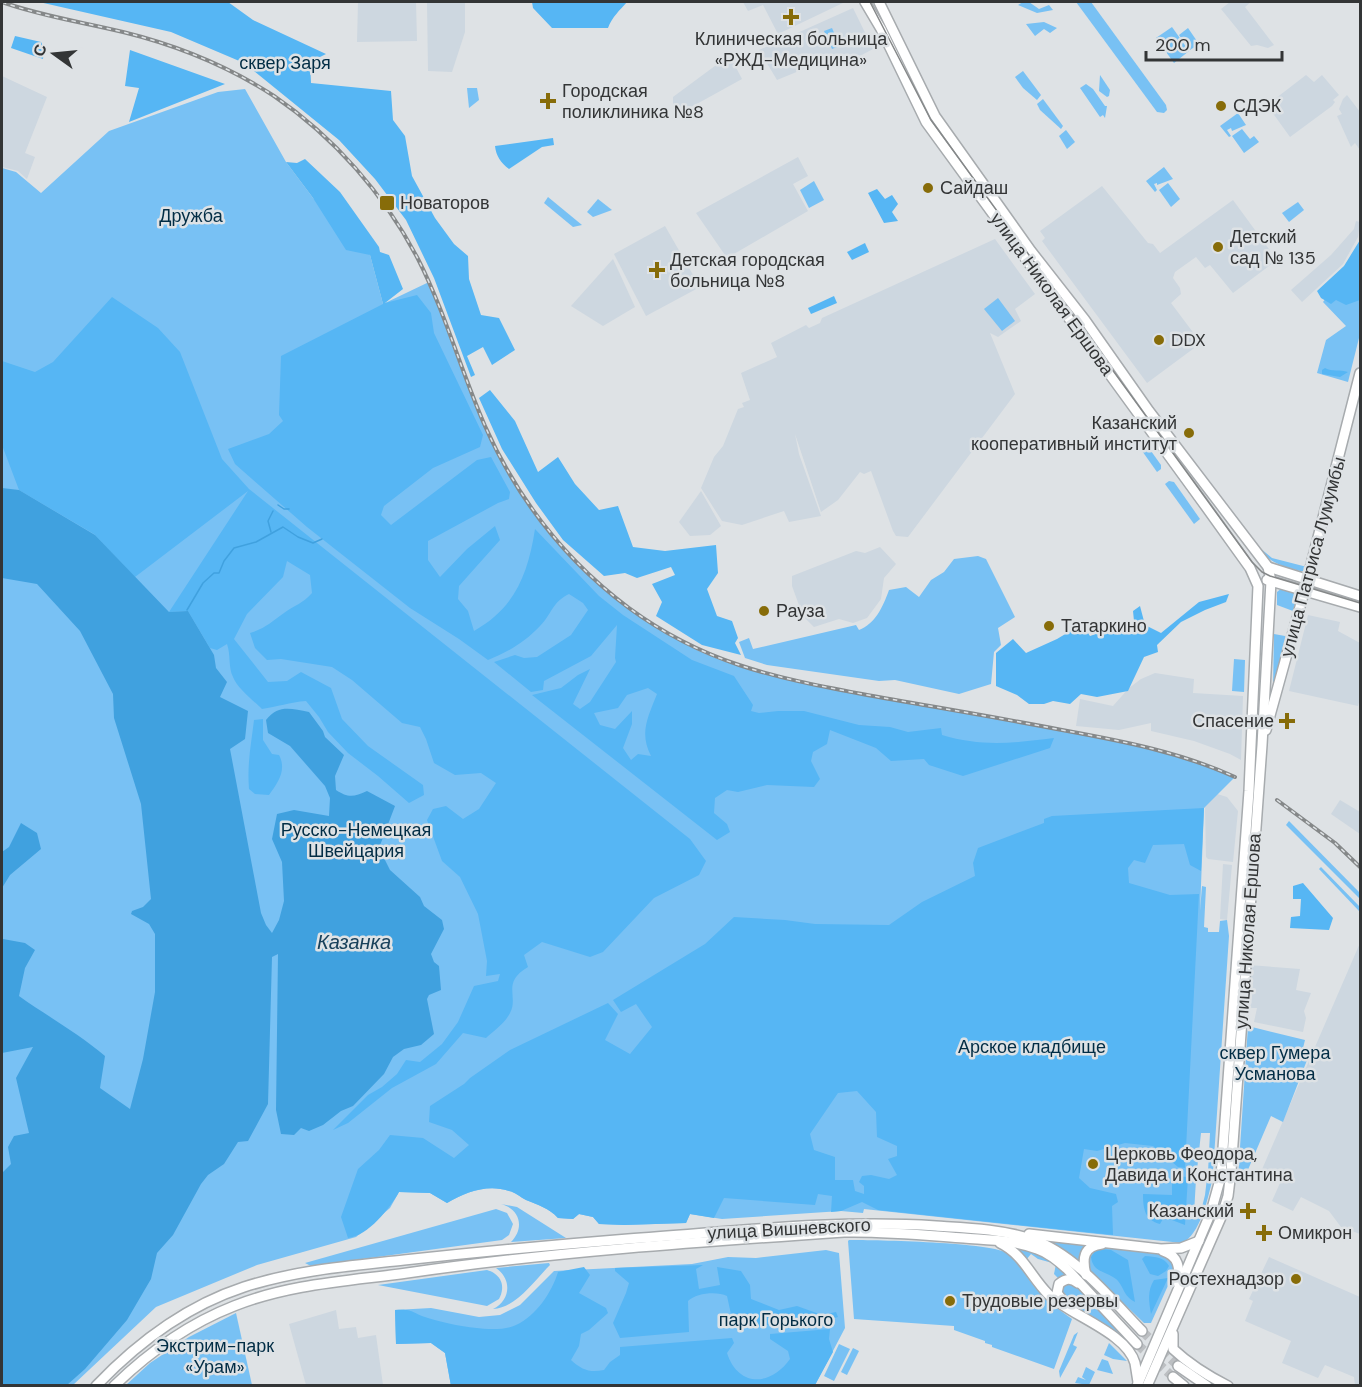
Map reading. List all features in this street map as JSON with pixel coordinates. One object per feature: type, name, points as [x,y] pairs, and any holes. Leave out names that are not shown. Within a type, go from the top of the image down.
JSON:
[{"type":"main road","name":"улица Николая Ершова","points":[[865,2],[881,29],[926,122],[1040,279]]},
{"type":"main road","points":[[871,2],[881,29]]},
{"type":"main road","points":[[871,2],[902,52]]},
{"type":"main road","name":"улица Николая Ершова","points":[[879,2],[935,117],[1061,290],[1081,324],[1129,383],[1268,567],[1271,581],[1262,741],[1228,1196],[1210,1246],[1176,1323],[1141,1385]]},
{"type":"main road","points":[[977,192],[1031,251]]},
{"type":"main road","points":[[992,196],[1040,279],[1079,325],[1111,374],[1210,492]]},
{"type":"main road","name":"улица Патриса Лумумбы","points":[[1262,741],[1271,716],[1305,590],[1360,373]]},
{"type":"main road","name":"улица Николая Ершова","points":[[1111,374],[1256,577],[1258,586],[1252,752],[1221,1176],[1205,1227],[1152,1348],[1141,1385]]},
{"type":"main road","points":[[1129,383],[1173,461]]},
{"type":"main road","points":[[1256,577],[1268,567],[1360,596]]},
{"type":"main road","points":[[1256,577],[1360,607]]},
{"type":"main road","name":"улица Вишневского","points":[[96,1386],[128,1354],[166,1325],[231,1292],[285,1276],[401,1260],[822,1225],[896,1223],[992,1235],[1046,1253],[1067,1269],[1137,1344]]},
{"type":"main road","points":[[1205,1227],[1215,1231]]},
{"type":"main road","name":"улица Вишневского","points":[[114,1386],[140,1361],[165,1342],[210,1316],[272,1293],[309,1285],[523,1257],[705,1241],[844,1232],[1023,1236],[1060,1253],[1086,1275],[1142,1331]]},
{"type":"main road","points":[[992,1235],[1161,1249],[1181,1248],[1205,1241],[1210,1246]]},
{"type":"main road","points":[[992,1235],[1017,1254],[1041,1287],[1055,1300],[1107,1332],[1122,1345],[1135,1362],[1141,1385]]},
{"type":"main road","points":[[1086,1275],[1084,1255],[1088,1248],[1096,1245],[1161,1250],[1173,1255],[1178,1265],[1175,1293]]},
{"type":"main road","points":[[1091,1293],[1071,1279],[1063,1281],[1056,1290],[1060,1300],[1109,1330],[1130,1348],[1138,1350],[1152,1348]]},
{"type":"main road","points":[[1176,1323],[1172,1340],[1173,1349],[1204,1373],[1228,1386]]},
{"type":"main road","points":[[1178,1366],[1207,1386]]},
{"type":"main road","points":[[1173,1377],[1184,1386]]},
{"type":"shaded area","points":[[358,2],[416,2],[417,41],[357,42]]},
{"type":"shaded area","points":[[427,2],[465,2],[465,32],[452,72],[428,71]]},
{"type":"shaded area","name":"Клиническая больница «РЖД-Медицина»","points":[[743,2],[845,2],[778,34],[763,5],[748,11]]},
{"type":"shaded area","points":[[1230,2],[1251,2],[1245,7],[1274,45],[1268,48],[1251,46],[1221,9]]},
{"type":"shaded area","points":[[853,8],[873,49],[839,67],[833,57],[777,80],[759,50]]},
{"type":"shaded area","points":[[731,58],[742,79],[684,111],[673,109],[673,97],[723,60]]},
{"type":"shaded area","points":[[1306,75],[1314,82],[1322,75],[1339,95],[1333,100],[1335,102],[1332,106],[1290,137],[1267,105]]},
{"type":"shaded area","points":[[2,76],[47,97],[25,153],[35,157],[27,179],[18,171],[2,167]]},
{"type":"shaded area","points":[[1347,95],[1360,112],[1360,150],[1355,143],[1351,147],[1337,116],[1342,114],[1339,109]]},
{"type":"shaded area","points":[[798,157],[808,176],[793,184],[808,211],[727,258],[696,213]]},
{"type":"shaded area","points":[[1102,186],[1148,243],[1153,244],[1160,253],[1233,200],[1277,260],[1233,293],[1210,265],[1205,268],[1196,257],[1175,272],[1173,278],[1181,294],[1171,303],[1201,343],[1147,383],[1042,241],[1045,238],[1040,231]]},
{"type":"shaded area","points":[[1356,221],[1360,222],[1358,237],[1343,264],[1302,302],[1291,290],[1331,255],[1354,229]]},
{"type":"shaded area","name":"Детская городская больница №8","points":[[665,226],[700,287],[646,316],[614,254]]},
{"type":"shaded area","points":[[995,239],[1035,294],[1015,309],[1021,321],[998,337],[990,333],[1015,394],[908,537],[896,536],[893,531],[871,471],[864,474],[860,472],[838,500],[821,512],[795,434],[799,454],[821,516],[789,522],[784,511],[742,525],[722,521],[701,488],[714,457],[723,446],[738,409],[744,407],[742,403],[750,400],[741,373],[777,357],[771,343],[806,325],[809,328],[820,323],[822,318]]},
{"type":"shaded area","points":[[613,259],[635,307],[603,326],[571,306]]},
{"type":"shaded area","points":[[701,491],[721,526],[710,535],[690,536],[679,522]]},
{"type":"shaded area","points":[[880,547],[896,564],[884,578],[881,599],[867,618],[853,623],[839,619],[814,627],[803,616],[792,586],[792,576],[856,551],[865,553]]},
{"type":"shaded area","points":[[1308,615],[1340,622],[1338,631],[1360,643],[1358,706],[1289,691]]},
{"type":"shaded area","points":[[1155,673],[1194,679],[1193,693],[1243,696],[1241,760],[1194,741],[1151,731],[1151,723],[1119,730],[1076,726],[1080,699],[1113,706],[1129,688]]},
{"type":"shaded area","points":[[1214,793],[1227,797],[1238,811],[1233,862],[1206,857],[1205,808],[1055,816]]},
{"type":"shaded area","points":[[1340,800],[1360,812],[1360,834],[1331,814]]},
{"type":"shaded area","points":[[1223,864],[1232,865],[1227,920],[1220,919]]},
{"type":"shaded area","points":[[1360,943],[1360,1234],[1341,1227],[1329,1211],[1301,1197],[1293,1211],[1272,1201],[1280,1183],[1260,1174]]},
{"type":"shaded area","points":[[1249,965],[1300,969],[1296,990],[1311,993],[1304,1011],[1306,1018],[1303,1032],[1254,1022],[1257,1008],[1247,1008]]},
{"type":"shaded area","points":[[1269,1257],[1360,1297],[1360,1385],[1355,1385],[1354,1377],[1325,1365],[1318,1378],[1282,1363],[1291,1341],[1245,1321],[1253,1301],[1249,1299]]},
{"type":"shaded area","points":[[336,1310],[339,1329],[356,1327],[358,1338],[376,1335],[383,1385],[306,1385],[289,1324]]},
{"type":"green space","name":"сквер Заря","points":[[39,2],[228,2],[253,20],[326,54],[310,62],[311,83],[391,91],[393,120],[405,136],[412,176],[435,218],[454,244],[468,256],[469,279],[481,315],[499,318],[515,350],[492,365],[483,347],[467,356],[475,375],[471,377],[434,278],[406,220],[375,179],[339,140],[244,63],[171,32]]},
{"type":"green space","points":[[532,2],[627,2],[608,28],[552,28],[533,8]]},
{"type":"green space","points":[[1029,2],[1039,9],[1049,5],[1053,10],[1037,13],[1018,5]]},
{"type":"green space","points":[[1076,2],[1091,2],[1166,105],[1167,110],[1164,113],[1157,112]]},
{"type":"green space","points":[[1044,22],[1057,28],[1050,33],[1044,29],[1035,36],[1026,24]]},
{"type":"green space","points":[[1172,27],[1189,51],[1174,63],[1156,38]]},
{"type":"green space","points":[[832,28],[840,46],[832,49],[824,31]]},
{"type":"green space","points":[[1188,28],[1199,44],[1190,50],[1179,35]]},
{"type":"green space","points":[[15,36],[41,42],[44,48],[43,59],[11,48]]},
{"type":"green space","points":[[130,50],[225,84],[129,122],[139,88],[125,86]]},
{"type":"green space","points":[[1023,71],[1041,95],[1037,100],[1023,88],[1015,77]]},
{"type":"green space","points":[[1100,75],[1110,90],[1107,97],[1099,91]]},
{"type":"green space","points":[[1086,84],[1107,106],[1105,118],[1103,115],[1100,117],[1080,88]]},
{"type":"green space","points":[[467,88],[477,88],[479,100],[469,108]]},
{"type":"green space","name":"Русско-Немецкая Швейцария","points":[[245,89],[286,162],[313,198],[370,255],[383,304],[429,282],[480,417],[518,489],[558,542],[606,589],[632,610],[701,652],[788,680],[1131,743],[1191,759],[1235,777],[1204,808],[1200,911],[1202,886],[1206,887],[1204,927],[1208,928],[1208,932],[1219,932],[1220,921],[1227,920],[1229,936],[1213,1172],[1208,1172],[1210,1133],[1201,1133],[1197,1170],[1188,1174],[1188,1177],[1196,1179],[1194,1214],[1200,1215],[1207,1178],[1212,1181],[1202,1215],[1188,1239],[1182,1243],[864,1209],[863,1213],[841,1211],[722,1219],[690,1214],[686,1223],[599,1224],[593,1217],[579,1214],[573,1219],[558,1218],[543,1207],[513,1192],[501,1189],[477,1190],[447,1203],[430,1193],[399,1192],[390,1208],[356,1237],[257,1265],[156,1307],[73,1385],[2,1385],[2,168],[16,172],[41,193],[109,131],[218,92]]},
{"type":"green space","points":[[1043,99],[1063,126],[1061,129],[1040,110],[1037,104]]},
{"type":"green space","points":[[1238,113],[1246,125],[1232,131],[1231,128],[1227,130],[1231,136],[1229,137],[1220,126]]},
{"type":"green space","points":[[1242,129],[1250,139],[1254,136],[1259,142],[1244,153],[1232,136]]},
{"type":"green space","points":[[1066,130],[1075,142],[1067,149],[1059,136]]},
{"type":"green space","points":[[553,138],[554,145],[542,147],[509,169],[499,159],[495,146]]},
{"type":"green space","points":[[305,159],[340,192],[379,247],[380,252],[389,255],[403,289],[385,303],[417,295],[431,313],[434,333],[483,435],[480,447],[433,468],[384,506],[381,515],[391,525],[477,460],[491,457],[510,492],[509,499],[428,541],[428,560],[440,577],[467,549],[495,526],[500,540],[459,586],[458,599],[468,611],[474,631],[500,612],[517,588],[528,561],[535,529],[599,596],[623,615],[692,660],[734,676],[753,705],[751,711],[759,713],[804,711],[859,725],[890,727],[908,732],[941,728],[942,735],[984,743],[1054,738],[1050,748],[963,776],[929,765],[924,759],[891,761],[876,748],[830,730],[827,744],[813,752],[811,761],[820,779],[814,787],[767,785],[738,792],[727,790],[715,798],[714,813],[727,824],[730,832],[717,840],[532,695],[561,688],[590,669],[573,704],[580,709],[590,702],[616,662],[617,625],[591,656],[544,681],[543,690],[531,692],[494,662],[515,655],[524,658],[537,657],[571,635],[588,610],[583,603],[569,594],[563,597],[544,622],[528,637],[488,660],[410,608],[307,527],[235,464],[228,449],[269,434],[283,421],[279,415],[281,356],[383,304],[370,255],[346,250],[313,198],[286,162],[297,163]],"holes":[[[648,688],[657,694],[645,732],[647,748],[651,756],[638,754],[631,760],[623,748],[632,724],[632,711],[615,729],[600,725],[594,713],[618,708],[627,695]]]},
{"type":"green space","points":[[1164,167],[1173,179],[1154,184],[1157,190],[1155,192],[1146,181]]},
{"type":"green space","points":[[814,181],[824,200],[809,208],[800,190]]},
{"type":"green space","points":[[1168,183],[1180,199],[1171,207],[1159,190]]},
{"type":"green space","points":[[877,189],[885,199],[892,195],[898,204],[892,212],[898,221],[884,223],[868,193]]},
{"type":"green space","points":[[548,197],[582,225],[573,227],[544,203]]},
{"type":"green space","points":[[598,199],[612,210],[593,217],[587,212]]},
{"type":"green space","points":[[1298,202],[1304,210],[1289,222],[1282,213]]},
{"type":"green space","points":[[1360,240],[1360,300],[1346,305],[1336,300],[1331,304],[1321,298],[1317,291],[1344,266]]},
{"type":"green space","points":[[865,243],[869,252],[852,260],[847,252]]},
{"type":"green space","points":[[1360,246],[1360,334],[1348,382],[1317,373],[1326,340],[1346,326],[1323,302],[1356,258]]},
{"type":"green space","points":[[834,296],[837,303],[811,314],[808,308]]},
{"type":"green space","points":[[112,297],[158,328],[180,352],[222,459],[249,489],[690,839],[706,861],[699,875],[654,898],[603,952],[590,957],[542,942],[524,955],[528,967],[515,979],[510,1013],[496,1030],[486,1038],[463,1033],[436,1064],[392,1088],[348,1123],[333,1130],[368,1095],[397,1074],[406,1060],[420,1062],[442,1044],[458,1022],[474,986],[498,981],[500,974],[486,976],[487,961],[478,914],[460,877],[442,861],[427,820],[433,809],[446,806],[463,819],[479,809],[496,783],[481,773],[455,775],[434,763],[420,727],[402,723],[352,680],[332,667],[281,659],[267,660],[255,648],[250,633],[268,624],[312,593],[310,575],[287,561],[283,577],[247,614],[234,639],[268,682],[287,681],[301,672],[331,688],[342,719],[368,746],[423,785],[424,795],[409,803],[348,753],[328,732],[306,701],[262,709],[235,681],[231,673],[227,644],[217,650],[210,648],[188,611],[169,612],[248,491],[135,577],[94,534],[19,490],[2,445],[2,361],[35,372],[53,362]]},
{"type":"green space","points":[[998,298],[1015,321],[1002,331],[984,309]]},
{"type":"green space","points":[[1325,368],[1348,372],[1340,377],[1322,374]]},
{"type":"green space","points":[[490,390],[515,421],[538,472],[558,457],[575,484],[599,510],[618,506],[633,547],[665,551],[716,545],[718,573],[707,589],[717,616],[732,621],[738,638],[735,643],[741,655],[702,645],[656,616],[662,602],[652,584],[675,575],[671,567],[637,578],[625,573],[604,576],[563,540],[536,503],[502,449],[479,398]]},
{"type":"green space","points":[[1146,444],[1161,465],[1161,469],[1157,472],[1140,448]]},
{"type":"green space","points":[[1169,481],[1174,482],[1200,519],[1194,524],[1165,484]]},
{"type":"green space","points":[[1260,548],[1272,558],[1307,567],[1304,571],[1300,571],[1282,566],[1268,558],[1258,549]]},
{"type":"green space","points":[[978,556],[986,559],[1015,617],[998,628],[1001,645],[994,652],[991,684],[959,694],[895,680],[879,681],[767,665],[745,658],[739,642],[749,638],[753,649],[856,625],[859,630],[870,624],[878,614],[889,590],[906,587],[919,597],[931,580],[944,572],[954,559]]},
{"type":"green space","points":[[1282,588],[1298,593],[1293,611],[1277,605],[1277,592]]},
{"type":"green space","points":[[1229,594],[1226,602],[1181,622],[1157,645],[1158,652],[1144,657],[1128,691],[1097,697],[1081,694],[1070,704],[1053,701],[1044,704],[1029,704],[1017,695],[996,686],[996,653],[1013,639],[1026,653],[1057,639],[1082,624],[1090,636],[1134,621],[1133,611],[1140,606],[1145,625],[1161,633],[1199,602]]},
{"type":"green space","points":[[1274,634],[1285,636],[1287,642],[1273,688]]},
{"type":"green space","points":[[1234,659],[1245,660],[1244,692],[1232,691]]},
{"type":"green space","points":[[263,719],[263,740],[272,754],[279,755],[282,766],[278,781],[269,795],[255,794],[249,789],[249,763],[254,720]]},
{"type":"green space","name":"Арское кладбище","points":[[1204,808],[1201,871],[1190,865],[1184,844],[1153,845],[1145,863],[1134,860],[1128,868],[1129,883],[1170,895],[1199,894],[1185,1168],[1178,1167],[1153,1146],[1125,1143],[1097,1151],[1084,1149],[1079,1178],[1090,1188],[1116,1194],[1118,1202],[1112,1206],[1113,1235],[878,1210],[862,1202],[841,1211],[831,1212],[832,1196],[818,1194],[815,1205],[724,1198],[714,1218],[690,1214],[686,1223],[599,1224],[593,1217],[579,1214],[573,1219],[558,1218],[547,1209],[513,1192],[493,1188],[469,1193],[447,1203],[430,1193],[399,1192],[371,1227],[348,1238],[341,1217],[358,1169],[379,1150],[390,1135],[423,1138],[454,1158],[469,1145],[452,1130],[429,1122],[430,1106],[510,1050],[608,1003],[618,1014],[605,1040],[630,1054],[652,1027],[636,1004],[621,1012],[613,1000],[705,944],[734,917],[815,924],[889,925],[922,902],[975,876],[973,863],[978,848],[1044,823],[1044,819],[1052,816]],"holes":[[[857,1091],[876,1112],[877,1137],[897,1146],[897,1156],[888,1159],[897,1175],[889,1179],[871,1175],[862,1176],[859,1182],[864,1186],[864,1194],[855,1191],[853,1180],[835,1180],[835,1157],[814,1150],[810,1134],[838,1093]]]},
{"type":"green space","points":[[1289,821],[1360,893],[1360,899],[1286,825]]},
{"type":"green space","points":[[1321,867],[1360,907],[1360,912],[1319,869]]},
{"type":"green space","points":[[1303,883],[1333,918],[1329,930],[1290,928],[1291,917],[1300,916],[1301,899],[1293,899],[1293,886]]},
{"type":"green space","name":"сквер Гумера Усманова","points":[[1248,1026],[1305,1040],[1302,1052],[1309,1055],[1283,1122],[1271,1116],[1244,1179],[1238,1178]]},
{"type":"green space","points":[[1172,1176],[1188,1177],[1185,1225],[1164,1217],[1160,1224],[1151,1220],[1144,1209],[1143,1194],[1172,1195]]},
{"type":"green space","points":[[501,1204],[517,1207],[566,1238],[511,1242],[518,1231],[518,1220],[513,1210]]},
{"type":"green space","points":[[496,1209],[507,1213],[513,1224],[509,1235],[502,1240],[311,1266],[305,1263]]},
{"type":"green space","points":[[1039,1237],[1095,1243],[1081,1263]]},
{"type":"green space","name":"Трудовые резервы","points":[[849,1240],[959,1244],[999,1250],[1009,1254],[1038,1291],[1072,1319],[1054,1369],[992,1347],[985,1341],[954,1330],[954,1326],[854,1319]]},
{"type":"green space","points":[[1097,1245],[1169,1255],[1176,1268],[1151,1323],[1144,1323],[1087,1268],[1085,1259]]},
{"type":"green space","points":[[1011,1246],[1052,1260],[1070,1276],[1060,1280],[1055,1292],[1054,1286],[1059,1279],[1054,1274],[1056,1264],[1038,1259],[1031,1254],[1026,1260]]},
{"type":"green space","name":"парк Горького","points":[[826,1250],[839,1253],[845,1328],[815,1385],[451,1386],[445,1353],[431,1343],[396,1344],[395,1310],[431,1308],[479,1317],[500,1315],[520,1305],[554,1271],[692,1264],[728,1257],[756,1258]]},
{"type":"green space","points":[[1111,1250],[1128,1260],[1135,1302],[1128,1297],[1116,1279],[1094,1266],[1091,1257],[1095,1251]]},
{"type":"green space","points":[[1145,1256],[1162,1259],[1169,1266],[1158,1276],[1150,1274],[1142,1259]]},
{"type":"green space","points":[[549,1263],[550,1265],[517,1299],[493,1309],[503,1300],[507,1289],[505,1278],[496,1268]]},
{"type":"green space","points":[[703,1265],[696,1269],[699,1289],[720,1285],[717,1267],[741,1271],[750,1285],[751,1299],[779,1310],[797,1306],[822,1315],[836,1312],[838,1317],[828,1320],[734,1328],[727,1296],[707,1294],[696,1296],[688,1301],[689,1332],[620,1338],[613,1323],[629,1283],[615,1271],[615,1268]]},
{"type":"green space","points":[[584,1267],[590,1275],[579,1293],[606,1308],[608,1313],[581,1334],[579,1346],[571,1360],[586,1370],[604,1370],[620,1355],[620,1347],[732,1338],[734,1343],[727,1353],[732,1364],[746,1377],[764,1378],[773,1375],[790,1359],[788,1351],[770,1339],[770,1334],[830,1329],[829,1339],[833,1352],[815,1385],[451,1386],[445,1353],[431,1343],[396,1344],[395,1310],[409,1310],[434,1320],[458,1325],[484,1329],[507,1328],[523,1321],[536,1310],[552,1287],[558,1272]]},
{"type":"green space","points":[[487,1270],[499,1278],[502,1290],[499,1299],[487,1306],[378,1285]]},
{"type":"green space","points":[[1168,1278],[1151,1314],[1150,1288],[1154,1280]]},
{"type":"green space","points":[[1073,1282],[1134,1348],[1063,1299],[1061,1285]]},
{"type":"green space","name":"Экстрим-парк «Урам»","points":[[236,1313],[252,1385],[126,1385],[150,1363],[189,1337]]},
{"type":"green space","points":[[1078,1332],[1073,1345],[1077,1347],[1060,1378],[1059,1371],[1074,1335]]},
{"type":"green space","points":[[1109,1343],[1127,1361],[1104,1355]]},
{"type":"green space","points":[[839,1344],[850,1349],[834,1381],[824,1376]]},
{"type":"green space","points":[[853,1348],[859,1351],[847,1375],[841,1372]]},
{"type":"green space","points":[[1102,1359],[1108,1361],[1113,1374],[1097,1370]]},
{"type":"green space","points":[[1086,1367],[1095,1372],[1089,1385],[1075,1383],[1078,1377],[1086,1380],[1082,1377]]},
{"type":"water","name":"Казанка","points":[[2,488],[19,490],[95,535],[169,612],[188,611],[214,655],[216,668],[227,682],[220,697],[248,711],[245,739],[230,749],[261,913],[272,933],[279,920],[284,901],[282,862],[272,839],[277,814],[294,810],[329,816],[330,798],[325,786],[290,746],[268,733],[266,720],[276,712],[286,709],[309,712],[325,737],[344,755],[335,776],[336,790],[351,796],[367,791],[395,806],[379,848],[390,870],[420,897],[424,906],[442,920],[444,929],[431,954],[434,962],[439,966],[441,990],[429,995],[427,999],[434,1034],[421,1045],[404,1049],[393,1057],[384,1074],[353,1106],[341,1111],[323,1125],[309,1131],[301,1128],[294,1135],[281,1134],[276,1110],[278,954],[272,957],[268,1104],[248,1141],[238,1142],[224,1164],[208,1175],[201,1184],[173,1235],[157,1253],[151,1279],[127,1320],[85,1369],[67,1385],[2,1385],[2,1173],[11,1164],[8,1147],[14,1136],[29,1133],[16,1078],[33,1047],[2,1053],[2,937],[25,943],[35,950],[25,968],[19,996],[105,1056],[100,1088],[130,1109],[143,1059],[155,992],[155,934],[149,924],[131,914],[151,899],[141,804],[114,718],[113,694],[80,631],[37,584],[2,578]]},
{"type":"water","points":[[21,823],[37,833],[41,849],[10,875],[2,888],[2,852],[9,847]]},
{"type":"waterway","points":[[278,505],[289,509]]},
{"type":"waterway","points":[[271,532],[268,521],[273,511]]},
{"type":"waterway","points":[[187,610],[203,583],[214,573],[219,573],[224,561],[234,548],[256,542],[283,527],[313,543],[322,539]]},
{"type":"tunnel","points":[[1142,1331],[1178,1366]]},
{"type":"tunnel","points":[[1137,1344],[1173,1377]]},
{"type":"tram line","points":[[870,2],[931,120],[1252,562],[1270,576],[1360,603]]},
{"type":"railway","points":[[2,2],[143,37],[201,58],[238,75],[274,96],[337,148],[356,168],[390,212],[418,259],[428,279],[485,426],[498,453],[528,503],[564,549],[584,570],[629,608],[657,627],[712,655],[769,674],[862,694],[1129,743],[1172,754],[1235,777]]},
{"type":"railway","points":[[1277,800],[1335,843],[1360,867]]},
{"type":"place","name":"Клиническая больница «РЖД-Медицина»","points":[[791,17]]},
{"type":"place","name":"Городская поликлиника №8","points":[[548,101]]},
{"type":"place","name":"СДЭК","points":[[1221,106]]},
{"type":"place","name":"Сайдаш","points":[[928,188]]},
{"type":"place","name":"Новаторов","points":[[387,203]]},
{"type":"place","name":"Детский сад № 135","points":[[1218,247]]},
{"type":"place","name":"Детская городская больница №8","points":[[657,270]]},
{"type":"place","name":"DDX","points":[[1159,340]]},
{"type":"place","name":"Казанский кооперативный институт","points":[[1189,433]]},
{"type":"place","name":"Рауза","points":[[764,611]]},
{"type":"place","name":"Татаркино","points":[[1049,626]]},
{"type":"place","name":"Спасение","points":[[1287,721]]},
{"type":"place","name":"Церковь Феодора, Давида и Константина","points":[[1093,1164]]},
{"type":"place","name":"Казанский","points":[[1248,1211]]},
{"type":"place","name":"Омикрон","points":[[1264,1233]]},
{"type":"place","name":"Ростехнадзор","points":[[1296,1279]]},
{"type":"place","name":"Трудовые резервы","points":[[950,1301]]},
{"type":"park label","name":"Дружба","points":[[191,216]]}]
